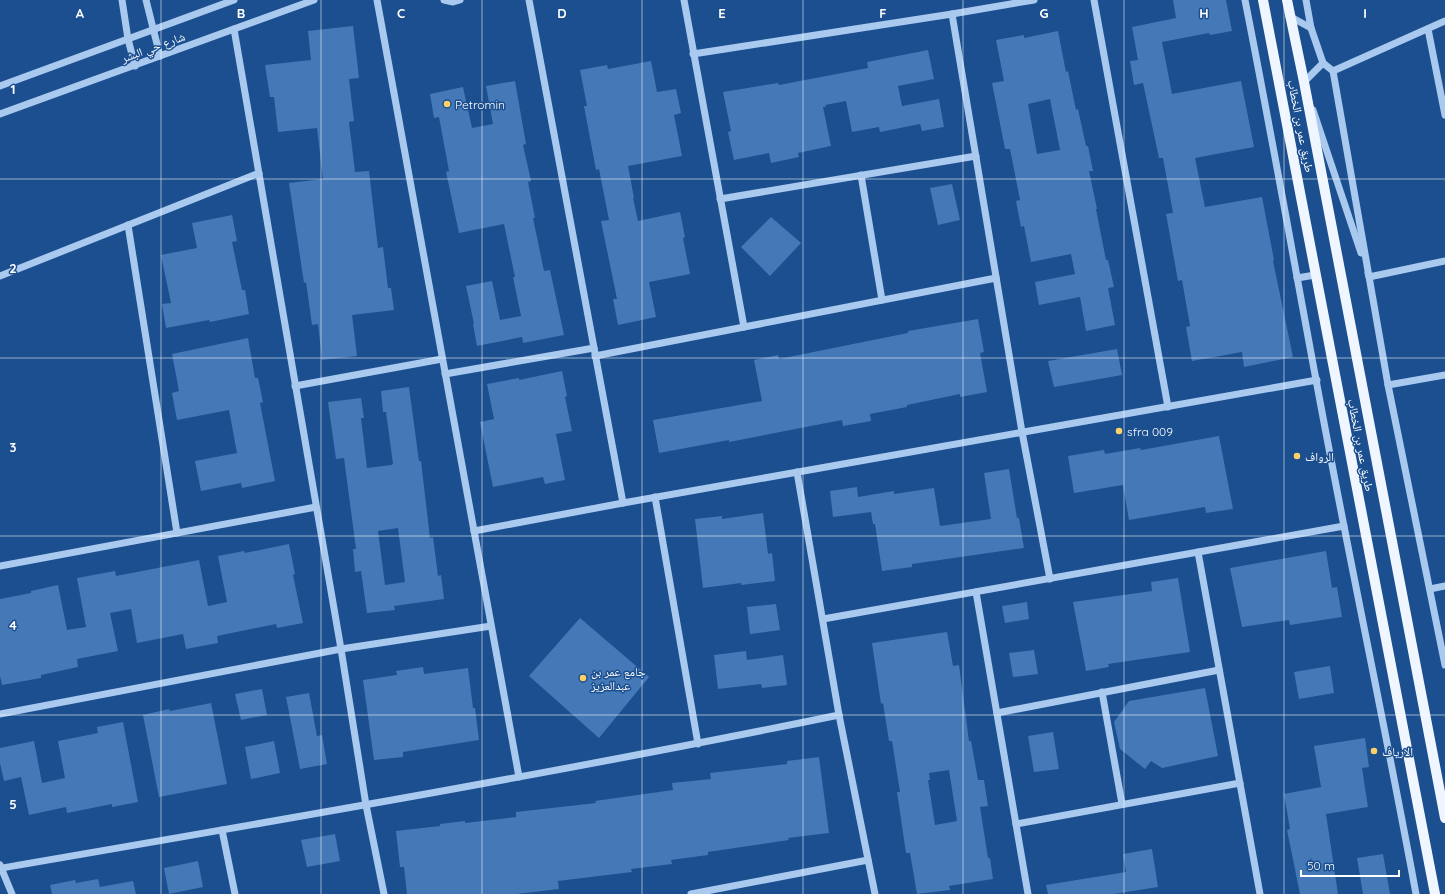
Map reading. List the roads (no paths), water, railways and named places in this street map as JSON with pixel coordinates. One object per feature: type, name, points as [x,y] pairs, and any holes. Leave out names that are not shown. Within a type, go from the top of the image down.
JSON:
[{"type":"main road","name":"طريق عمر بن الخطاب","points":[[1263,0],[1435,894]]},
{"type":"main road","name":"طريق عمر بن الخطاب","points":[[1287,0],[1445,818]]},
{"type":"street","points":[[122,0],[128,39],[136,66]]},
{"type":"street","points":[[146,0],[160,56]]},
{"type":"street","points":[[0,86],[234,0]]},
{"type":"street","name":"شارع حي البشر","points":[[0,114],[136,66],[314,0]]},
{"type":"street","points":[[377,0],[518,777]]},
{"type":"street","points":[[444,0],[453,2],[460,0]]},
{"type":"street","points":[[530,0],[623,503]]},
{"type":"street","points":[[684,0],[744,327]]},
{"type":"street","points":[[694,54],[1034,0]]},
{"type":"street","points":[[1094,0],[1168,407]]},
{"type":"street","points":[[1245,0],[1316,380],[1394,773],[1416,894]]},
{"type":"street","points":[[1306,0],[1311,28],[1323,63],[1333,71],[1388,385],[1445,665]]},
{"type":"street","points":[[952,14],[1022,432],[1050,579]]},
{"type":"street","points":[[1289,16],[1311,28]]},
{"type":"street","points":[[1333,71],[1445,21]]},
{"type":"street","points":[[234,29],[341,649],[366,805],[384,894]]},
{"type":"street","points":[[1428,29],[1445,115]]},
{"type":"street","points":[[1323,63],[1304,82],[1369,277]]},
{"type":"street","points":[[720,199],[976,156]]},
{"type":"street","points":[[0,276],[259,173]]},
{"type":"street","points":[[861,175],[882,300]]},
{"type":"street","points":[[128,225],[177,533]]},
{"type":"street","points":[[1369,277],[1445,261]]},
{"type":"street","points":[[1297,278],[1315,275]]},
{"type":"street","points":[[595,356],[996,278]]},
{"type":"street","points":[[445,374],[594,348]]},
{"type":"street","points":[[295,386],[442,359]]},
{"type":"street","points":[[1388,385],[1445,375]]},
{"type":"street","points":[[474,531],[655,497],[1316,380]]},
{"type":"street","points":[[797,472],[839,715],[875,894]]},
{"type":"street","points":[[655,497],[698,744]]},
{"type":"street","points":[[0,566],[316,507]]},
{"type":"street","points":[[823,619],[1344,526]]},
{"type":"street","points":[[1198,552],[1260,894]]},
{"type":"street","points":[[1430,589],[1445,586]]},
{"type":"street","points":[[976,592],[1028,894]]},
{"type":"street","points":[[0,714],[341,649],[491,626]]},
{"type":"street","points":[[997,713],[1219,670]]},
{"type":"street","points":[[1102,692],[1122,804]]},
{"type":"street","points":[[12,894],[1,866],[366,805],[698,744],[839,715]]},
{"type":"street","points":[[1016,824],[1240,783]]},
{"type":"street","points":[[222,830],[234,894]]},
{"type":"street","points":[[691,894],[724,891],[868,860]]},
{"type":"place","name":"Petromin","points":[[447,104]]},
{"type":"place","name":"sfra 009","points":[[1119,431]]},
{"type":"place","name":"الرواف","points":[[1297,456]]},
{"type":"place","name":"جامع عمر بن عبدالعزيز","points":[[583,678]]},
{"type":"place","name":"الارياف","points":[[1374,751]]}]
